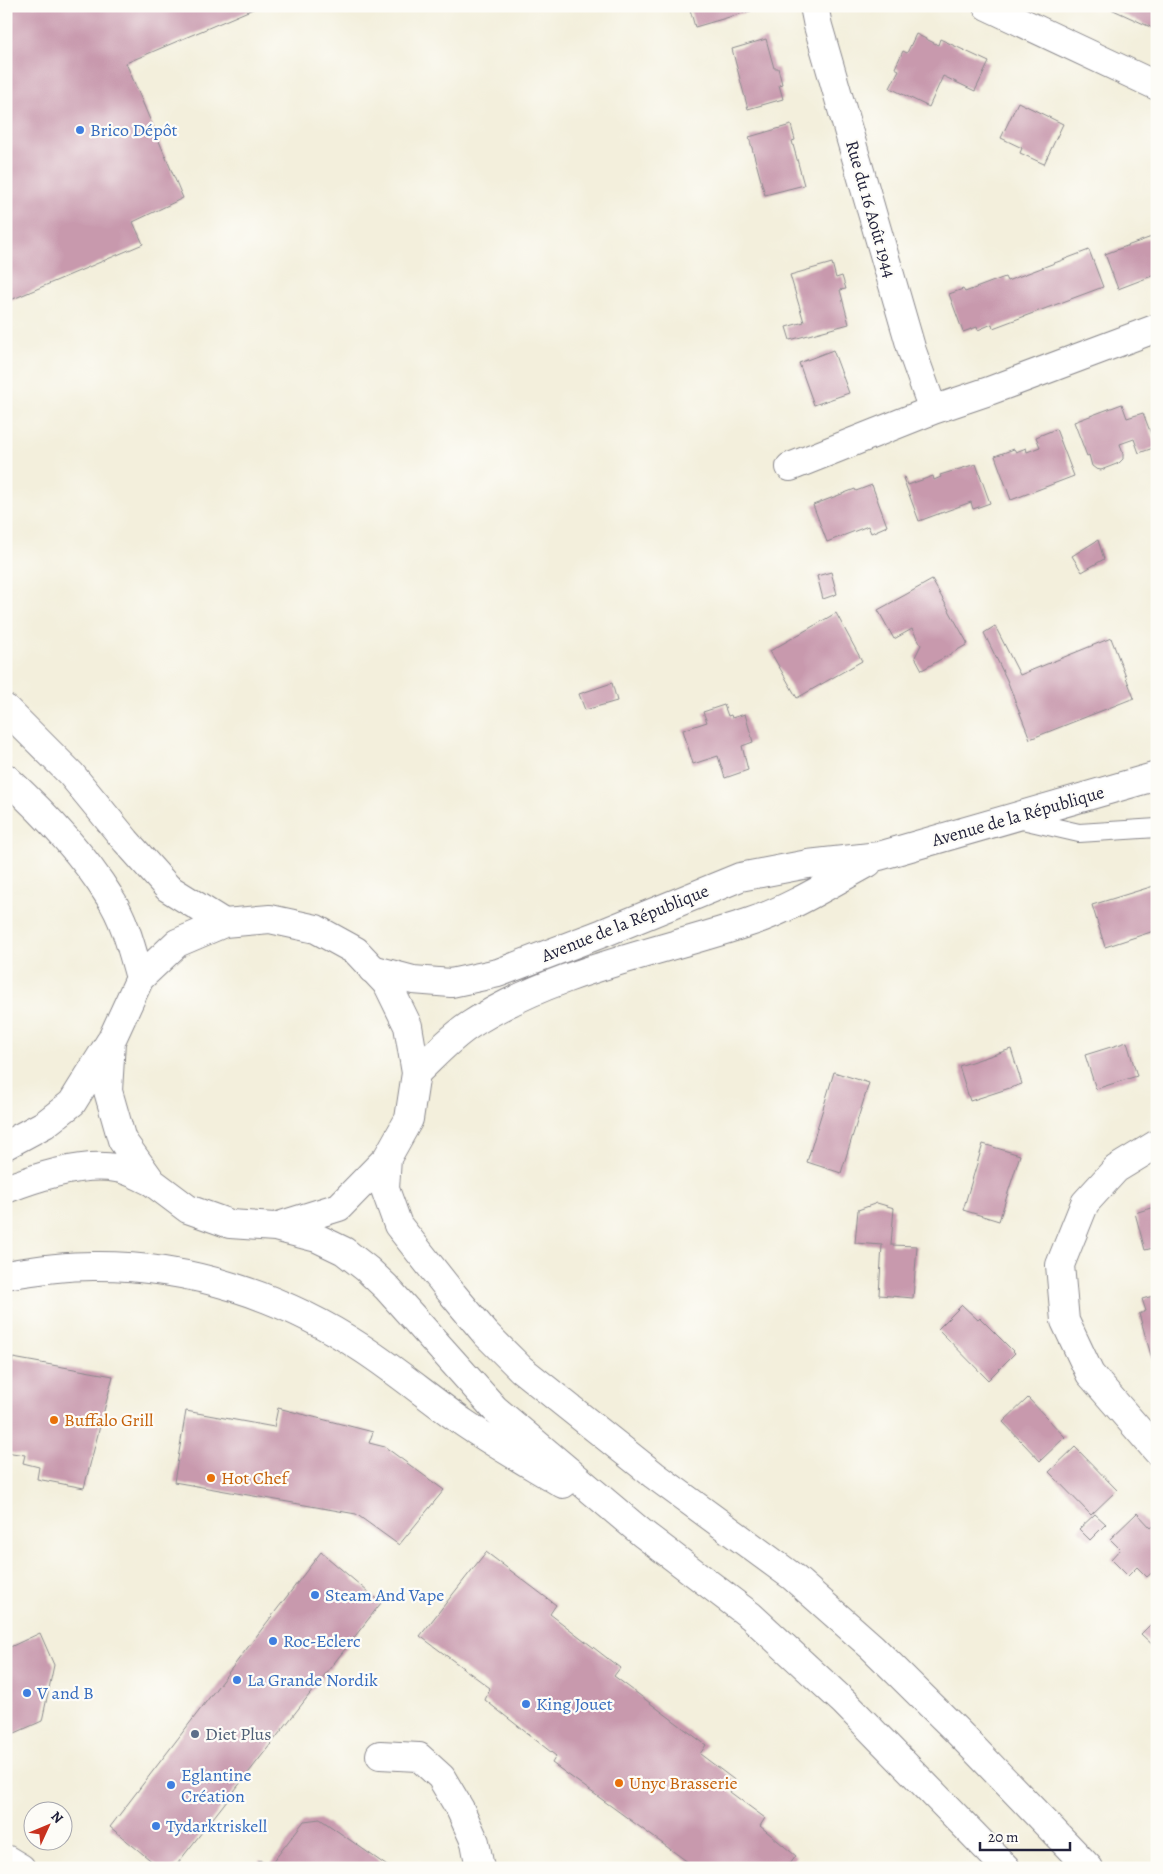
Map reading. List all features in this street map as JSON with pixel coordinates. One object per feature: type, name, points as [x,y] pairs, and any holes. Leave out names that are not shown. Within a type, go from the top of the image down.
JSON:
[{"type":"main road","name":"Rue du 16 Août 1944","points":[[814,6],[818,26],[912,351],[933,410]]},
{"type":"main road","points":[[987,6],[1157,86]]},
{"type":"main road","points":[[790,467],[933,410],[1157,328]]},
{"type":"main road","points":[[6,709],[71,774],[126,841],[168,888],[224,923]]},
{"type":"main road","name":"Avenue de la République","points":[[372,969],[413,980],[451,982],[498,973],[603,933],[740,877],[808,864],[879,856],[1157,776]]},
{"type":"main road","points":[[6,778],[30,800],[84,861],[110,896],[130,939],[140,978]]},
{"type":"main road","name":"Avenue de la République","points":[[416,1073],[469,1026],[524,996],[603,966],[752,922],[810,895],[879,856]]},
{"type":"main road","points":[[6,1145],[45,1124],[72,1103],[110,1040],[140,978],[177,943],[224,923],[270,919],[316,929],[356,951],[388,984],[408,1026],[416,1073],[409,1119],[388,1158],[339,1207],[276,1227]]},
{"type":"main road","points":[[110,1040],[108,1091],[122,1140],[152,1182]]},
{"type":"main road","points":[[1157,1144],[1116,1169],[1085,1203],[1060,1265],[1065,1321],[1090,1374],[1157,1451]]},
{"type":"main road","points":[[388,1158],[385,1189],[398,1225],[486,1334],[521,1369],[570,1410],[654,1475],[793,1577],[886,1661],[964,1738],[1089,1868]]},
{"type":"main road","points":[[6,1190],[22,1183],[94,1166],[118,1168],[152,1182],[188,1209],[230,1224],[276,1227],[317,1238],[344,1251],[386,1287],[496,1409],[642,1533],[751,1616],[844,1702],[1006,1868]]},
{"type":"main road","points":[[6,1275],[45,1269],[93,1266],[142,1269],[188,1276],[239,1288],[298,1312],[363,1349],[465,1424],[642,1533]]},
{"type":"main road","points":[[380,1755],[419,1757],[441,1777],[460,1809],[474,1842],[480,1868]]},
{"type":"main road","points":[[6,1859],[21,1868]]},
{"type":"lane","points":[[1012,818],[1079,833],[1157,828]]},
{"type":"building","name":"Brico Dépôt","points":[[17,6],[260,6],[126,63],[183,198],[133,222],[143,244],[6,302],[6,11]]},
{"type":"building","points":[[689,6],[756,6],[757,9],[695,27]]},
{"type":"building","points":[[1110,6],[1157,6],[1157,30],[1109,8]]},
{"type":"building","points":[[916,34],[938,45],[940,39],[989,62],[975,91],[943,76],[929,107],[890,88],[899,70],[895,68],[903,51],[907,53]]},
{"type":"building","points":[[766,39],[774,68],[778,68],[782,84],[779,85],[783,99],[748,109],[732,49]]},
{"type":"building","points":[[1018,102],[1063,124],[1044,164],[1020,153],[1022,148],[1001,138]]},
{"type":"building","points":[[791,125],[795,140],[792,141],[804,185],[765,195],[749,137]]},
{"type":"building","points":[[1157,235],[1157,274],[1118,289],[1105,254]]},
{"type":"building","points":[[1089,250],[1103,287],[993,328],[992,324],[978,330],[977,327],[963,332],[949,294],[963,289],[965,292],[1005,277],[1007,281]]},
{"type":"building","points":[[832,263],[836,278],[842,276],[846,289],[840,290],[849,324],[790,340],[786,327],[804,322],[790,275]]},
{"type":"building","points":[[833,350],[849,393],[814,405],[799,363]]},
{"type":"building","points":[[1122,404],[1127,418],[1143,413],[1156,447],[1139,453],[1134,439],[1120,444],[1123,459],[1119,463],[1101,470],[1096,469],[1092,466],[1089,455],[1087,456],[1074,422]]},
{"type":"building","points":[[1056,429],[1074,476],[1011,500],[995,456],[1014,449],[1016,452],[1026,448],[1027,452],[1040,447],[1036,437]]},
{"type":"building","points":[[976,464],[990,503],[973,509],[971,502],[919,521],[903,478],[905,477],[908,485],[933,476],[934,480],[941,477],[940,475]]},
{"type":"building","points":[[872,485],[887,526],[871,533],[868,526],[827,542],[813,505],[855,489],[856,491]]},
{"type":"building","points":[[1098,540],[1104,559],[1082,572],[1072,556]]},
{"type":"building","points":[[831,572],[837,594],[823,599],[817,576]]},
{"type":"building","points":[[932,580],[968,644],[922,670],[915,657],[921,645],[912,629],[894,639],[878,610]]},
{"type":"building","points":[[836,613],[862,661],[797,698],[770,651]]},
{"type":"building","points":[[995,626],[1020,675],[1111,638],[1134,698],[1030,739],[1007,680],[984,633]]},
{"type":"building","points":[[612,683],[617,701],[585,710],[579,694]]},
{"type":"building","points":[[724,705],[728,716],[731,715],[732,718],[745,714],[753,742],[742,746],[748,770],[725,778],[718,756],[693,764],[683,730],[707,722],[703,712]]},
{"type":"building","points":[[1157,885],[1157,930],[1105,947],[1092,905]]},
{"type":"building","points":[[1127,1042],[1137,1076],[1096,1089],[1085,1055]]},
{"type":"building","points":[[1011,1049],[1022,1084],[970,1101],[959,1066]]},
{"type":"building","points":[[834,1072],[869,1083],[841,1173],[807,1162]]},
{"type":"building","points":[[983,1144],[1020,1155],[999,1221],[963,1210]]},
{"type":"building","points":[[877,1203],[894,1208],[891,1245],[917,1246],[913,1298],[879,1295],[882,1245],[855,1243],[858,1210]]},
{"type":"building","points":[[1157,1206],[1157,1247],[1145,1250],[1135,1213]]},
{"type":"building","points":[[1157,1295],[1157,1360],[1153,1362],[1139,1314],[1146,1311],[1142,1299]]},
{"type":"building","points":[[962,1305],[978,1320],[980,1318],[1015,1353],[988,1380],[938,1329]]},
{"type":"building","name":"Buffalo Grill","points":[[13,1358],[113,1376],[84,1488],[37,1479],[39,1467],[23,1463],[25,1455],[6,1452],[6,1387]]},
{"type":"building","points":[[1028,1398],[1065,1437],[1040,1461],[1003,1422]]},
{"type":"building","points":[[278,1408],[373,1432],[369,1443],[385,1447],[444,1490],[399,1545],[356,1514],[174,1482],[186,1411],[274,1427]]},
{"type":"building","points":[[1075,1447],[1117,1490],[1091,1515],[1049,1472]]},
{"type":"building","points":[[1137,1513],[1151,1528],[1155,1525],[1157,1527],[1157,1568],[1147,1577],[1137,1567],[1128,1576],[1111,1559],[1120,1549],[1110,1539]]},
{"type":"building","points":[[1095,1514],[1106,1524],[1090,1540],[1079,1529]]},
{"type":"building","points":[[321,1552],[381,1603],[174,1868],[160,1868],[110,1827]]},
{"type":"building","points":[[486,1552],[556,1605],[550,1614],[620,1668],[614,1676],[706,1745],[700,1754],[737,1782],[730,1792],[765,1818],[760,1826],[796,1856],[787,1868],[696,1868],[552,1763],[556,1756],[485,1700],[490,1688],[420,1636]]},
{"type":"building","points":[[1157,1618],[1157,1649],[1141,1634]]},
{"type":"building","name":"V and B","points":[[40,1633],[54,1665],[42,1721],[6,1737],[6,1649]]},
{"type":"building","points":[[320,1819],[390,1868],[254,1868],[260,1860],[269,1867],[304,1821]]},
{"type":"place","name":"Brico Dépôt","points":[[80,130]]},
{"type":"place","name":"Buffalo Grill","points":[[54,1420]]},
{"type":"place","name":"Hot Chef","points":[[211,1478]]},
{"type":"place","name":"Steam And Vape","points":[[315,1595]]},
{"type":"place","name":"Roc-Eclerc","points":[[273,1641]]},
{"type":"place","name":"La Grande Nordik","points":[[237,1680]]},
{"type":"place","name":"V and B","points":[[27,1693]]},
{"type":"place","name":"King Jouet","points":[[526,1704]]},
{"type":"place","name":"Diet Plus","points":[[195,1734]]},
{"type":"place","name":"Unyc Brasserie","points":[[619,1783]]},
{"type":"place","name":"Eglantine Création","points":[[171,1785]]},
{"type":"place","name":"Tydarktriskell","points":[[156,1826]]}]
